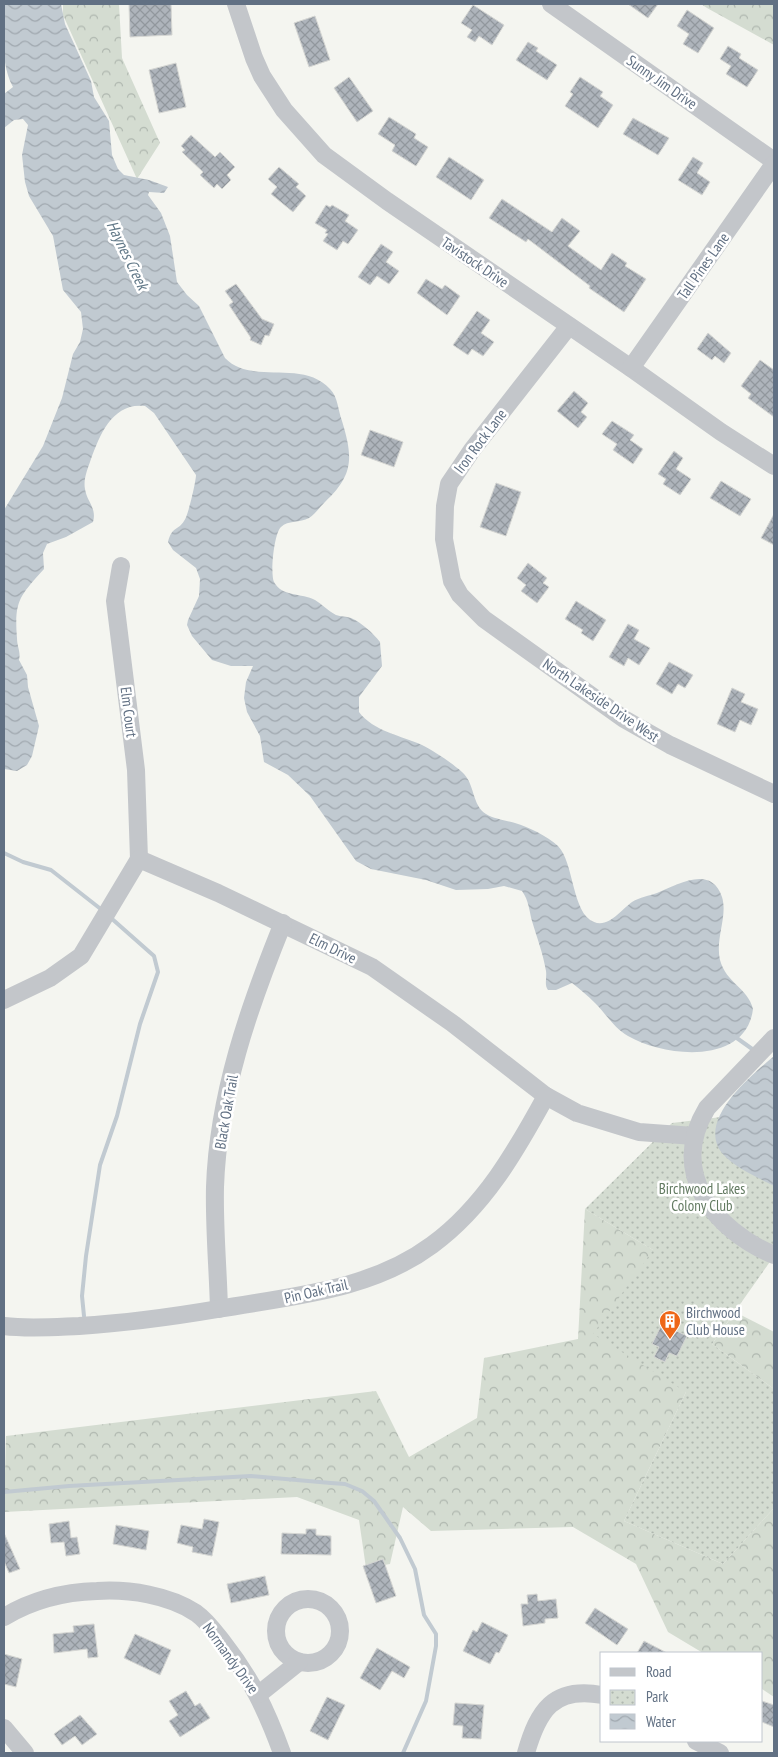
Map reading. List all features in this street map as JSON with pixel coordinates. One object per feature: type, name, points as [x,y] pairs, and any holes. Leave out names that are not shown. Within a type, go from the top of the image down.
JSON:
[{"type":"street","name":"Tavistock Drive","points":[[236,4],[262,76],[284,110],[324,155],[386,201],[631,368],[721,432],[774,466]]},
{"type":"street","name":"Sunny Jim Drive","points":[[551,4],[774,162]]},
{"type":"street","name":"Tall Pines Lane","points":[[631,368],[774,162]]},
{"type":"street","name":"Iron Rock Lane","points":[[451,576],[444,539],[445,506],[450,484],[472,450],[569,326]]},
{"type":"street","name":"Elm Court","points":[[121,566],[115,601],[136,770],[139,860]]},
{"type":"street","name":"North Lakeside Drive West","points":[[451,576],[460,595],[484,618],[618,714],[670,745],[774,794]]},
{"type":"street","name":"Elm Drive","points":[[139,860],[283,923],[372,967],[452,1023],[546,1096],[577,1113],[639,1132],[694,1136]]},
{"type":"street","points":[[4,1000],[50,978],[81,956],[139,860]]},
{"type":"street","name":"Black Oak Trail","points":[[219,1309],[215,1187],[225,1101],[255,992],[283,923]]},
{"type":"street","points":[[774,1038],[716,1096],[700,1120],[694,1136],[693,1162],[698,1183],[707,1204],[726,1227],[751,1244],[774,1255]]},
{"type":"street","name":"Pin Oak Trail","points":[[4,1326],[65,1326],[139,1322],[292,1298],[371,1278],[404,1263],[433,1244],[461,1219],[496,1180],[546,1096]]},
{"type":"street","name":"Normandy Drive","points":[[4,1618],[16,1610],[44,1598],[79,1592],[107,1590],[160,1598],[196,1613],[208,1624],[259,1694],[282,1753]]},
{"type":"street","points":[[259,1694],[299,1662]]},
{"type":"street","points":[[526,1753],[536,1723],[545,1708],[557,1699],[571,1694],[587,1692],[600,1695]]},
{"type":"street","points":[[4,1728],[25,1753]]},
{"type":"street","points":[[698,1742],[720,1753]]},
{"type":"green space","points":[[63,4],[119,4],[122,58],[160,143],[137,179],[63,15]]},
{"type":"green space","points":[[701,4],[774,4],[774,45],[707,8]]},
{"type":"green space","name":"Birchwood Lakes Colony Club","points":[[754,1113],[774,1126],[774,1256],[712,1344],[774,1389],[774,1508],[723,1564],[624,1521],[686,1392],[593,1334],[653,1250],[585,1209],[672,1123]]},
{"type":"green space","points":[[585,1209],[653,1250],[686,1392],[624,1521],[723,1564],[774,1508],[774,1697],[763,1690],[763,1652],[701,1652],[668,1632],[636,1564],[573,1527],[431,1531],[403,1507],[390,1564],[366,1568],[359,1520],[297,1497],[4,1512],[6,1436],[376,1391],[409,1457],[477,1418],[484,1358],[578,1339]]},
{"type":"green space","points":[[735,1312],[774,1332],[774,1389],[712,1344]]},
{"type":"water","name":"Haynes Creek","points":[[4,4],[61,4],[65,24],[91,81],[94,97],[109,121],[112,155],[118,169],[124,175],[149,180],[168,187],[164,193],[149,192],[148,195],[161,213],[170,236],[177,282],[199,306],[225,358],[236,366],[249,370],[306,375],[319,380],[335,396],[348,445],[349,455],[346,474],[335,492],[311,516],[306,520],[287,523],[281,527],[276,537],[273,578],[274,582],[282,590],[310,598],[336,615],[355,620],[367,628],[380,642],[382,666],[359,697],[359,712],[372,724],[422,745],[443,757],[458,769],[469,782],[478,806],[486,814],[532,829],[558,846],[567,864],[581,909],[594,922],[600,923],[610,920],[635,900],[683,882],[702,879],[710,881],[717,887],[722,897],[724,912],[719,944],[720,960],[727,974],[747,996],[753,1009],[747,1027],[736,1040],[720,1048],[701,1052],[662,1049],[643,1043],[623,1033],[592,1000],[572,983],[556,990],[548,990],[543,958],[522,891],[504,886],[488,889],[456,890],[426,880],[371,869],[356,861],[310,796],[288,775],[264,762],[260,736],[247,712],[244,698],[246,682],[253,666],[231,666],[212,660],[192,636],[187,625],[199,596],[200,579],[196,568],[173,550],[168,542],[171,533],[186,518],[192,499],[196,475],[154,413],[145,406],[134,406],[124,409],[109,422],[99,440],[86,474],[86,494],[94,513],[93,522],[66,537],[47,544],[43,553],[44,569],[20,599],[16,625],[20,654],[19,660],[27,675],[28,687],[39,726],[32,756],[27,765],[17,771],[4,769],[4,510],[43,446],[62,398],[73,354],[80,342],[83,329],[81,312],[63,290],[53,236],[29,196],[25,182],[22,155],[28,125],[23,119],[14,120],[4,128],[4,94],[13,87],[4,58]]},
{"type":"water","points":[[774,1056],[774,1186],[746,1172],[722,1153],[716,1140],[716,1127],[721,1113],[730,1099],[741,1086]]},
{"type":"building","points":[[129,4],[171,4],[172,35],[130,37]]},
{"type":"building","points":[[628,4],[658,4],[648,18]]},
{"type":"building","points":[[473,5],[504,25],[492,45],[479,36],[475,42],[467,37],[472,30],[461,23]]},
{"type":"building","points":[[687,10],[714,28],[698,53],[683,44],[689,34],[677,26]]},
{"type":"building","points":[[315,16],[330,60],[309,67],[294,23]]},
{"type":"building","points":[[528,42],[538,48],[536,51],[557,65],[547,80],[516,60]]},
{"type":"building","points":[[728,46],[741,54],[739,58],[758,70],[747,87],[726,74],[731,66],[720,59]]},
{"type":"building","points":[[176,63],[186,107],[159,113],[149,70]]},
{"type":"building","points":[[349,77],[373,111],[357,122],[334,88]]},
{"type":"building","points":[[580,77],[603,92],[600,96],[613,105],[598,128],[565,106],[573,94],[570,92]]},
{"type":"building","points":[[389,117],[416,134],[414,138],[428,147],[416,166],[392,151],[395,145],[378,134]]},
{"type":"building","points":[[633,118],[669,138],[658,155],[623,134]]},
{"type":"building","points":[[191,135],[215,157],[220,152],[235,167],[227,175],[231,180],[222,189],[217,184],[214,188],[200,175],[203,172],[182,152],[185,150],[181,146]]},
{"type":"building","points":[[449,157],[484,180],[471,200],[436,177]]},
{"type":"building","points":[[693,157],[703,163],[697,173],[710,182],[702,195],[678,180]]},
{"type":"building","points":[[279,167],[299,184],[296,187],[306,196],[293,212],[271,194],[277,187],[268,179]]},
{"type":"building","points":[[502,199],[552,232],[562,218],[580,231],[568,246],[601,270],[612,253],[627,263],[625,266],[646,279],[624,312],[589,288],[590,286],[528,239],[526,242],[489,218]]},
{"type":"building","points":[[326,205],[330,207],[332,205],[349,215],[345,221],[358,230],[348,244],[343,241],[337,250],[323,241],[328,234],[325,233],[327,230],[315,223]]},
{"type":"building","points":[[381,244],[393,252],[386,262],[399,271],[389,284],[377,276],[370,285],[358,277]]},
{"type":"building","points":[[426,279],[442,289],[445,285],[460,296],[447,315],[417,293]]},
{"type":"building","points":[[236,284],[262,319],[274,324],[269,336],[265,335],[261,345],[250,340],[251,338],[229,305],[233,302],[225,291]]},
{"type":"building","points":[[477,311],[490,320],[481,333],[494,342],[483,356],[472,349],[468,355],[453,345]]},
{"type":"building","points":[[708,333],[731,353],[724,363],[715,356],[712,360],[697,349]]},
{"type":"building","points":[[760,360],[774,370],[774,417],[748,398],[751,394],[741,386]]},
{"type":"building","points":[[574,391],[588,403],[581,412],[587,417],[578,428],[557,411]]},
{"type":"building","points":[[612,421],[634,435],[630,440],[643,449],[633,464],[613,450],[617,444],[602,434]]},
{"type":"building","points":[[370,430],[403,442],[394,467],[361,455]]},
{"type":"building","points":[[674,451],[683,458],[676,469],[691,479],[680,495],[663,484],[666,479],[658,474]]},
{"type":"building","points":[[721,481],[751,499],[740,516],[710,498]]},
{"type":"building","points":[[496,483],[521,492],[506,536],[480,527]]},
{"type":"building","points":[[774,514],[774,545],[761,538]]},
{"type":"building","points":[[528,563],[547,578],[543,583],[549,587],[537,603],[521,591],[526,585],[517,578]]},
{"type":"building","points":[[576,601],[606,620],[593,641],[581,633],[583,630],[565,619]]},
{"type":"building","points":[[628,624],[639,630],[634,639],[650,648],[639,665],[628,658],[624,666],[609,657]]},
{"type":"building","points":[[669,662],[693,675],[685,688],[678,684],[672,694],[656,684]]},
{"type":"building","points":[[732,688],[745,694],[741,702],[758,709],[751,725],[740,720],[735,732],[717,724]]},
{"type":"building","name":"Birchwood Club House","points":[[662,1324],[687,1336],[677,1356],[669,1353],[665,1362],[654,1357],[659,1347],[652,1344]]},
{"type":"building","points":[[204,1519],[219,1522],[212,1556],[192,1552],[193,1547],[177,1543],[181,1525],[202,1529]]},
{"type":"building","points":[[69,1521],[71,1538],[77,1537],[80,1554],[66,1556],[64,1542],[51,1543],[49,1524]]},
{"type":"building","points":[[116,1525],[149,1531],[146,1550],[113,1544]]},
{"type":"building","points":[[306,1529],[316,1529],[316,1535],[331,1536],[331,1555],[281,1554],[282,1533],[306,1534]]},
{"type":"building","points":[[4,1533],[20,1569],[9,1573],[4,1561]]},
{"type":"building","points":[[383,1559],[396,1596],[376,1603],[363,1566]]},
{"type":"building","points":[[265,1576],[269,1595],[231,1603],[227,1584]]},
{"type":"building","points":[[537,1594],[538,1601],[556,1599],[558,1618],[545,1619],[545,1623],[523,1626],[521,1604],[528,1604],[527,1595]]},
{"type":"building","points":[[595,1608],[628,1629],[617,1645],[585,1623]]},
{"type":"building","points":[[482,1622],[508,1635],[499,1653],[496,1652],[490,1664],[463,1651],[473,1630],[477,1632]]},
{"type":"building","points":[[94,1624],[98,1657],[88,1658],[87,1649],[54,1653],[53,1634],[74,1632],[73,1626]]},
{"type":"building","points":[[135,1634],[171,1650],[160,1675],[124,1658]]},
{"type":"building","points":[[644,1641],[665,1652],[638,1652]]},
{"type":"building","points":[[377,1648],[410,1667],[404,1678],[392,1671],[380,1690],[360,1678]]},
{"type":"building","points":[[4,1654],[22,1659],[16,1687],[4,1684]]},
{"type":"building","points":[[186,1691],[195,1706],[200,1703],[210,1718],[180,1737],[169,1721],[178,1715],[169,1701]]},
{"type":"building","points":[[327,1697],[345,1705],[328,1740],[310,1731]]},
{"type":"building","points":[[763,1701],[774,1705],[774,1727],[763,1722]]},
{"type":"building","points":[[455,1703],[484,1705],[481,1739],[462,1738],[463,1726],[453,1725]]},
{"type":"building","points":[[80,1715],[97,1734],[82,1745],[75,1736],[62,1745],[54,1734]]},
{"type":"waterway","points":[[4,853],[23,862],[51,870],[102,910]]},
{"type":"waterway","points":[[84,1316],[82,1296],[86,1256],[100,1165],[117,1116],[140,1024],[158,972],[154,956],[111,918]]},
{"type":"waterway","points":[[734,1036],[755,1051]]},
{"type":"waterway","points":[[4,1492],[69,1486],[251,1476],[345,1484],[362,1491],[374,1501],[400,1538],[415,1569],[424,1615],[436,1634],[436,1646],[426,1701],[403,1753]]},
{"type":"place","name":"Birchwood Club House","points":[[670,1340]]}]
